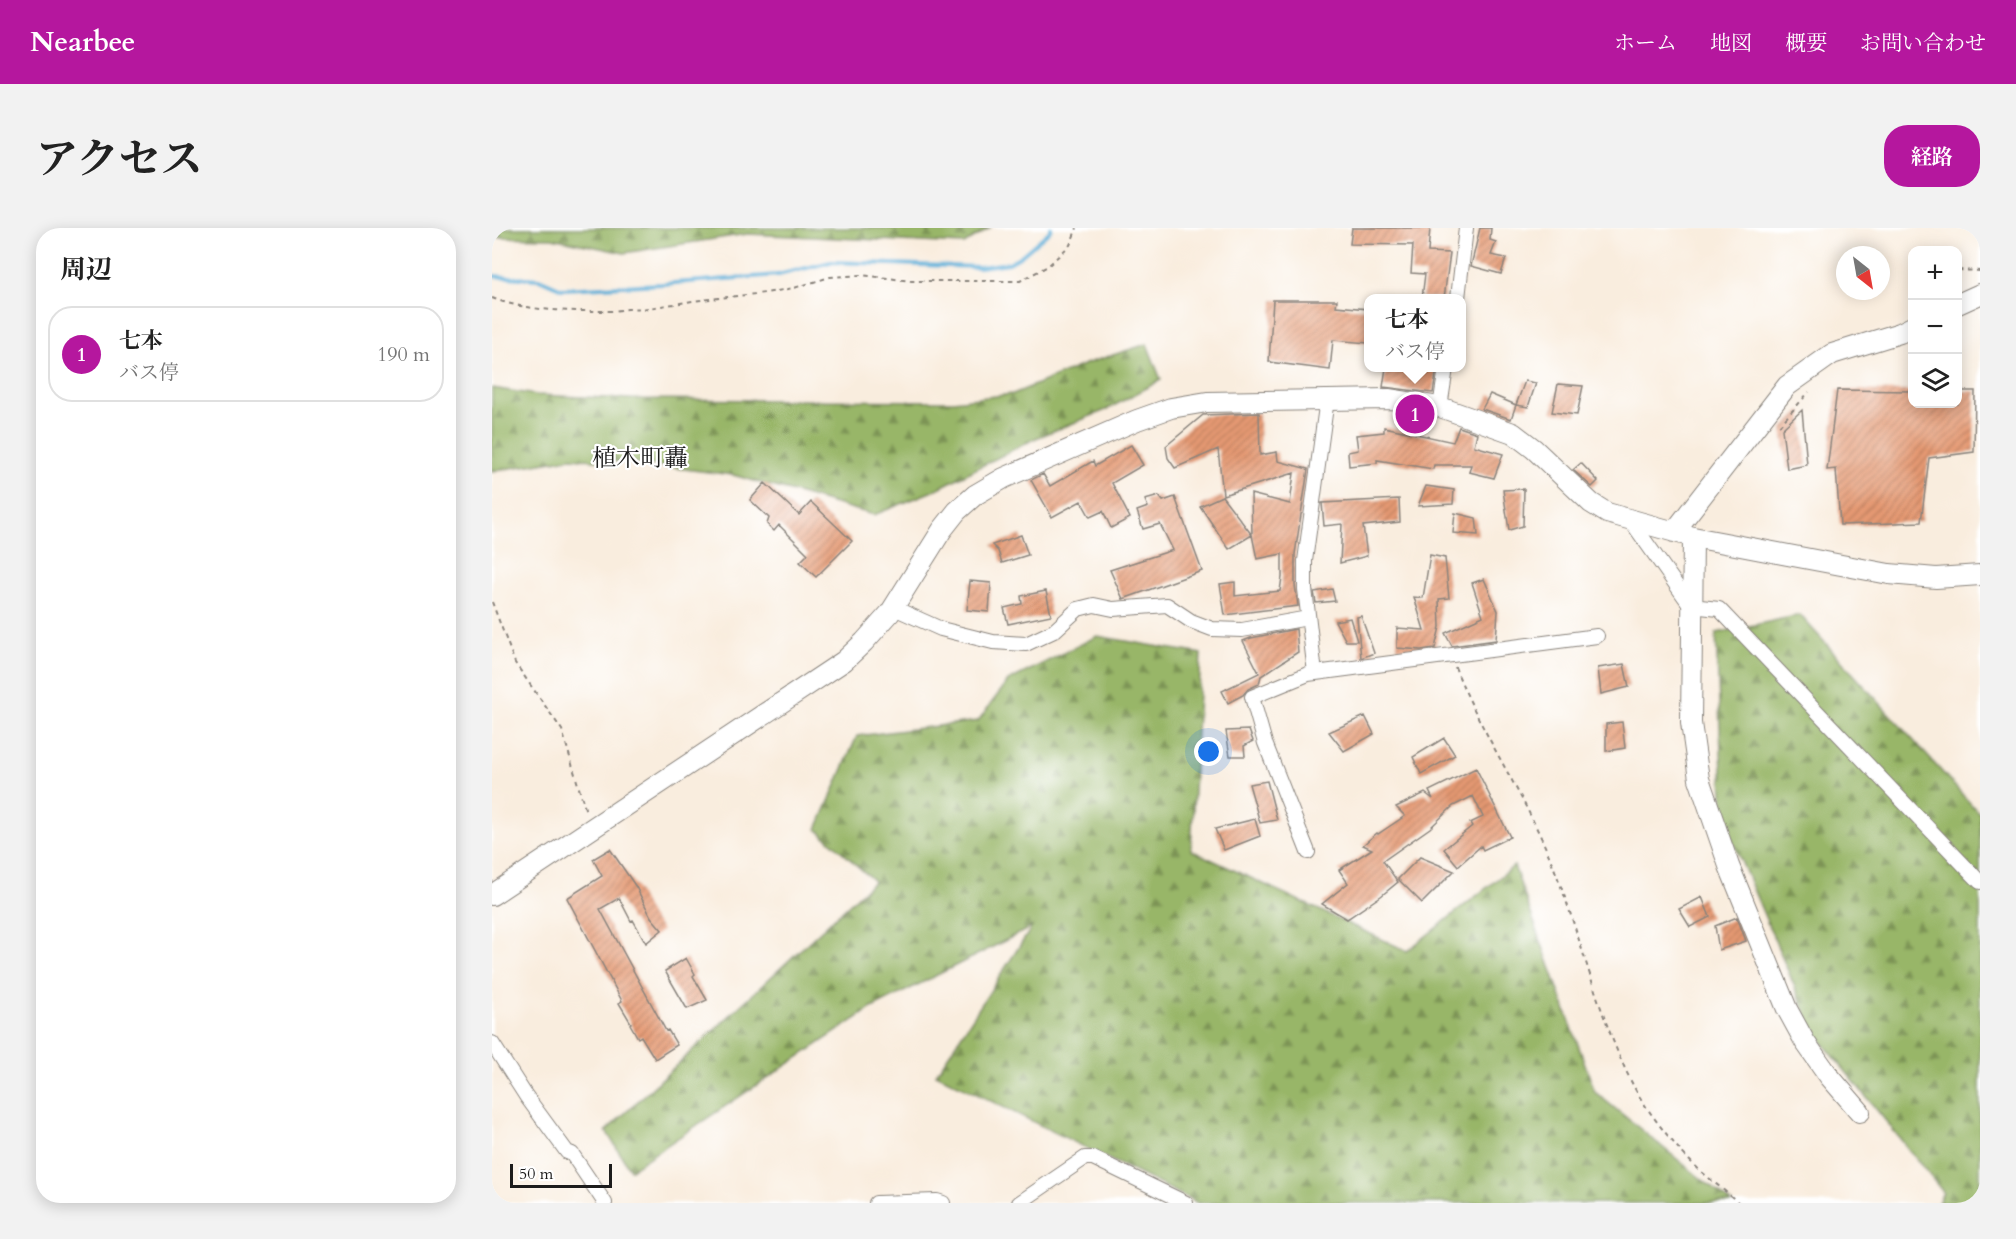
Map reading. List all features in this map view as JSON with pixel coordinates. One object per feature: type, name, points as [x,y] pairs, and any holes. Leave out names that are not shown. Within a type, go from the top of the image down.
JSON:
[{"type":"street","points":[[1458,294],[1466,228]]},
{"type":"street","points":[[1962,302],[1980,294]]},
{"type":"street","points":[[1860,1113],[1829,1076],[1805,1042],[1787,1009],[1713,823],[1699,779],[1691,723],[1691,606],[1683,534],[1787,386],[1832,354],[1908,329]]},
{"type":"street","points":[[1440,406],[1445,372]]},
{"type":"street","points":[[492,895],[844,661],[894,608],[942,530],[957,511],[975,495],[1004,478],[1137,420],[1171,408],[1207,402],[1327,399],[1390,399],[1440,406],[1513,433],[1534,449],[1591,503],[1607,513],[1631,521],[1683,534],[1889,574],[1936,578],[1980,575]]},
{"type":"street","points":[[1315,673],[1308,618],[1305,561],[1327,399]]},
{"type":"street","points":[[1631,521],[1691,606],[1719,609],[1980,882]]},
{"type":"street","points":[[894,608],[941,629],[993,642],[1026,644],[1054,631],[1078,609],[1094,606],[1113,609],[1167,605],[1191,621],[1212,629],[1242,630],[1308,618]]},
{"type":"street","points":[[1308,852],[1265,743],[1252,697],[1315,673],[1451,657],[1597,636]]},
{"type":"street","points":[[492,1043],[526,1096],[567,1152],[572,1154],[605,1203]]},
{"type":"street","points":[[1019,1203],[1085,1158],[1093,1158],[1186,1203]]},
{"type":"street","points":[[876,1203],[937,1201],[943,1203]]},
{"type":"path","points":[[492,298],[508,305],[612,311],[765,293],[794,288],[830,277],[862,275],[912,281],[1020,281],[1048,266],[1070,245],[1077,228]]},
{"type":"path","points":[[1962,270],[1980,271]]},
{"type":"path","points":[[1772,433],[1810,391]]},
{"type":"path","points":[[492,602],[515,663],[562,730],[586,813]]},
{"type":"path","points":[[1451,657],[1467,697],[1532,817],[1551,860],[1595,995],[1633,1086],[1690,1161],[1739,1203]]},
{"type":"green space","points":[[492,228],[990,228],[964,244],[747,234],[624,253],[552,238],[492,237]]},
{"type":"green space","points":[[1147,344],[1161,380],[1106,410],[1036,438],[933,491],[874,515],[733,475],[643,464],[571,458],[492,471],[492,388],[537,395],[631,399],[953,401],[1013,394],[1088,363]]},
{"type":"green space","points":[[1800,615],[1980,814],[1980,1203],[1938,1203],[1943,1192],[1814,1032],[1724,821],[1716,633]]},
{"type":"green space","points":[[1097,636],[1201,654],[1191,850],[1407,951],[1514,866],[1595,1092],[1731,1203],[1198,1203],[936,1074],[1032,927],[872,1008],[630,1170],[606,1131],[874,881],[817,829],[857,736],[978,721],[1008,681]]},
{"type":"building","points":[[1352,228],[1430,228],[1428,252],[1450,253],[1445,294],[1422,294],[1425,274],[1411,273],[1413,245],[1350,244]]},
{"type":"building","points":[[1480,228],[1491,228],[1490,240],[1496,242],[1491,255],[1506,258],[1501,274],[1471,266]]},
{"type":"building","points":[[1273,300],[1337,300],[1336,306],[1364,309],[1364,343],[1333,340],[1330,370],[1269,362]]},
{"type":"building","points":[[1385,372],[1436,372],[1433,393],[1383,387]]},
{"type":"building","points":[[1525,381],[1536,383],[1528,407],[1516,405]]},
{"type":"building","points":[[1558,384],[1583,386],[1577,415],[1552,412]]},
{"type":"building","points":[[1837,390],[1908,391],[1908,408],[1962,408],[1962,391],[1975,391],[1974,452],[1929,458],[1921,522],[1840,525],[1836,469],[1827,470]]},
{"type":"building","points":[[1490,394],[1516,405],[1511,419],[1482,409]]},
{"type":"building","points":[[1802,410],[1807,465],[1787,469],[1782,429]]},
{"type":"building","points":[[1259,413],[1260,455],[1277,452],[1278,461],[1308,469],[1295,554],[1298,606],[1225,615],[1220,584],[1235,582],[1235,596],[1280,591],[1282,554],[1257,559],[1252,535],[1251,494],[1290,504],[1294,473],[1223,495],[1218,449],[1175,468],[1168,458],[1166,446],[1203,415]]},
{"type":"building","points":[[1384,427],[1453,442],[1459,427],[1477,433],[1474,446],[1503,454],[1494,478],[1469,472],[1471,465],[1434,465],[1433,469],[1377,460],[1377,463],[1349,466],[1348,452],[1358,450],[1356,435],[1384,432]]},
{"type":"building","points":[[1131,445],[1143,465],[1112,483],[1130,518],[1111,528],[1103,511],[1090,517],[1081,501],[1052,517],[1031,480],[1043,474],[1050,486],[1093,461],[1095,466]]},
{"type":"building","points":[[1581,463],[1598,481],[1592,487],[1573,470]]},
{"type":"building","points":[[765,483],[799,515],[811,502],[852,541],[816,577],[800,562],[808,554],[779,525],[774,531],[767,524],[769,518],[750,500]]},
{"type":"building","points":[[1426,486],[1454,490],[1453,504],[1418,506]]},
{"type":"building","points":[[1524,489],[1523,526],[1509,530],[1503,490]]},
{"type":"building","points":[[1159,496],[1163,501],[1175,497],[1202,571],[1123,599],[1110,570],[1173,550],[1160,524],[1143,529],[1137,511],[1148,507],[1145,500]]},
{"type":"building","points":[[1222,496],[1252,535],[1229,549],[1200,506]]},
{"type":"building","points":[[1399,499],[1400,522],[1363,526],[1367,556],[1340,563],[1342,524],[1324,526],[1322,503]]},
{"type":"building","points":[[1455,513],[1476,518],[1478,535],[1453,533]]},
{"type":"building","points":[[1021,535],[1028,555],[1002,563],[998,551],[992,545]]},
{"type":"building","points":[[1430,555],[1445,558],[1449,598],[1439,599],[1440,627],[1435,648],[1421,650],[1397,648],[1397,628],[1424,630],[1414,597],[1423,598]]},
{"type":"building","points":[[1484,579],[1498,611],[1496,640],[1452,646],[1445,633],[1483,616],[1472,583]]},
{"type":"building","points":[[970,581],[991,583],[989,612],[967,610]]},
{"type":"building","points":[[1332,589],[1335,601],[1316,603],[1314,592]]},
{"type":"building","points":[[1046,591],[1051,615],[1008,624],[1004,608],[1022,604],[1021,596]]},
{"type":"building","points":[[1361,616],[1374,653],[1361,658],[1357,617]]},
{"type":"building","points":[[1350,618],[1357,641],[1346,641],[1335,621]]},
{"type":"building","points":[[1296,629],[1298,652],[1261,676],[1259,684],[1228,703],[1222,691],[1259,673],[1243,641]]},
{"type":"building","points":[[1624,664],[1629,687],[1601,694],[1598,668]]},
{"type":"building","points":[[1365,716],[1374,734],[1344,751],[1329,732]]},
{"type":"building","points":[[1622,722],[1625,748],[1606,751],[1606,724]]},
{"type":"building","points":[[1249,730],[1253,741],[1244,746],[1245,756],[1230,756],[1226,731]]},
{"type":"building","points":[[1444,738],[1455,755],[1421,774],[1413,757]]},
{"type":"building","points":[[1476,768],[1510,837],[1483,850],[1481,846],[1458,866],[1444,849],[1472,826],[1470,823],[1483,817],[1473,796],[1453,806],[1430,828],[1383,861],[1398,882],[1381,896],[1347,919],[1322,904],[1348,883],[1339,870],[1372,849],[1363,845],[1377,833],[1405,816],[1396,807],[1425,793],[1433,799],[1429,791]]},
{"type":"building","points":[[1267,781],[1277,820],[1260,823],[1249,784]]},
{"type":"building","points":[[1255,819],[1260,836],[1224,850],[1215,829]]},
{"type":"building","points":[[610,849],[636,887],[651,917],[662,930],[646,943],[619,898],[600,909],[666,1031],[668,1030],[677,1045],[655,1059],[641,1036],[638,1038],[630,1024],[619,1003],[622,1001],[567,898],[602,876],[593,859]]},
{"type":"building","points":[[1420,857],[1454,871],[1422,903],[1398,879]]},
{"type":"building","points":[[1702,897],[1710,917],[1690,927],[1679,909]]},
{"type":"building","points":[[1737,917],[1746,941],[1719,950],[1715,926]]},
{"type":"building","points":[[686,958],[707,1000],[687,1009],[665,971]]},
{"type":"waterway","points":[[492,276],[539,279],[562,289],[778,275],[831,262],[979,267],[1009,263],[1021,256],[1051,228]]},
{"type":"place","name":"七本","points":[[1415,414]]},
{"type":"district","name":"植木町轟","points":[[640,458]]}]
